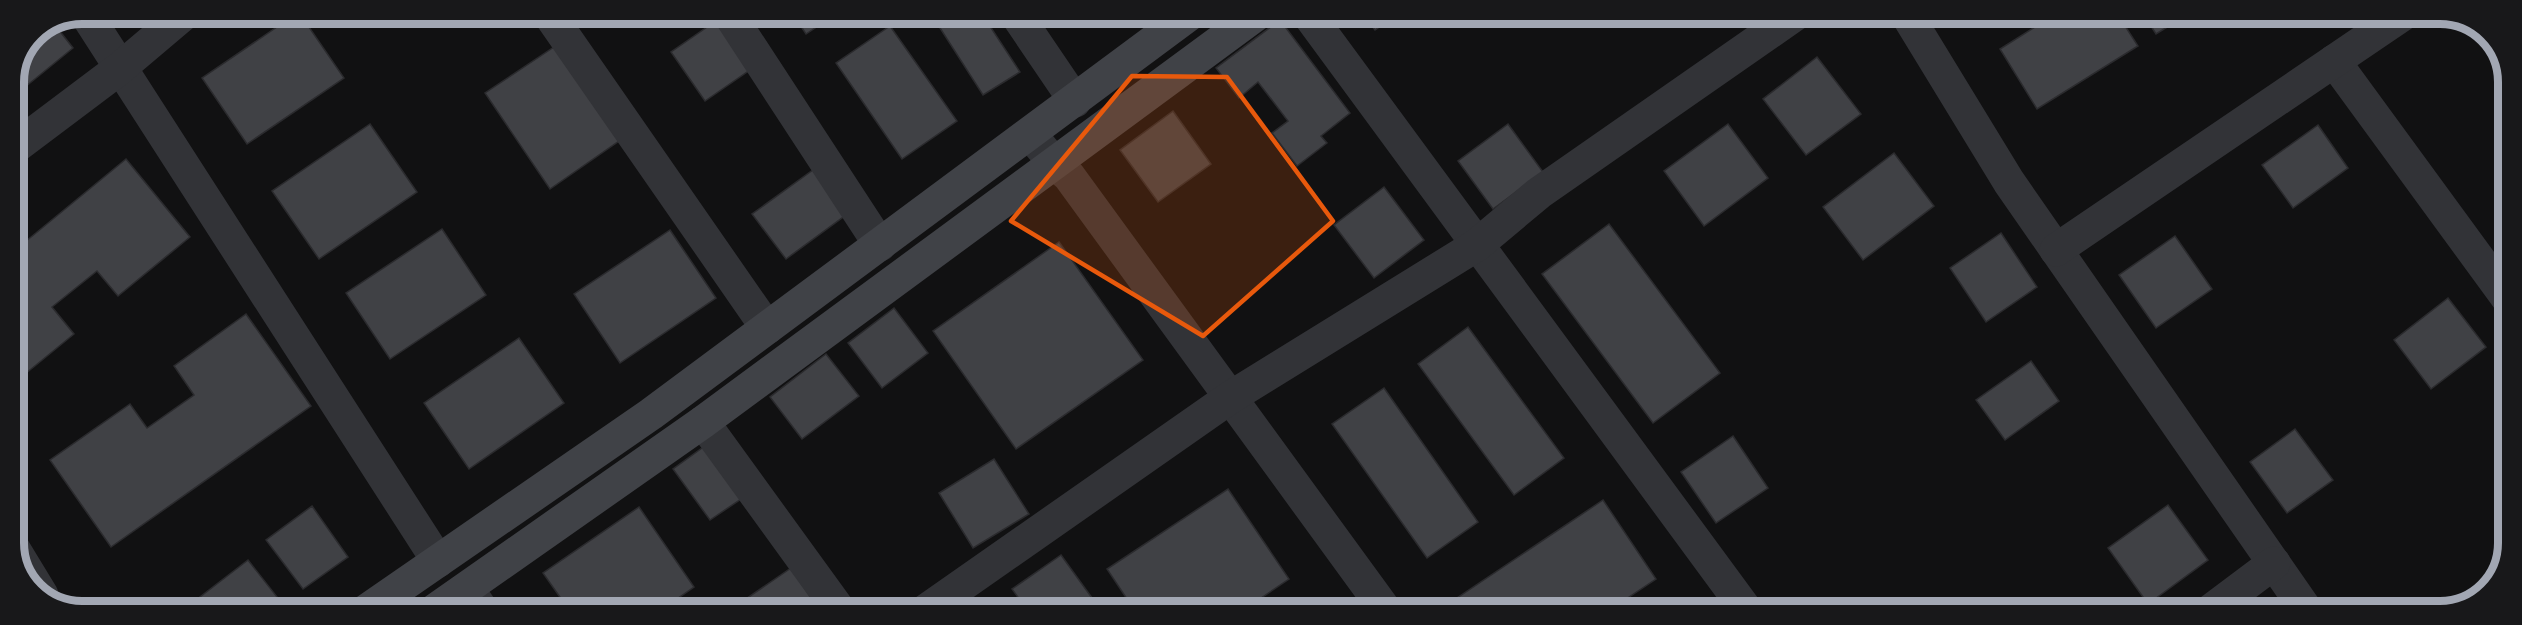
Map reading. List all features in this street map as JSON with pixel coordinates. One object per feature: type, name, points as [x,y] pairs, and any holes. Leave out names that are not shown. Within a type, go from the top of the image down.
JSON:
[{"type":"main road","points":[[381,601],[651,414],[1177,24]]},
{"type":"main road","points":[[475,599],[703,422],[1244,24]]},
{"type":"street","points":[[92,24],[438,561]]},
{"type":"street","points":[[24,140],[119,69],[172,24]]},
{"type":"street","points":[[556,24],[767,328]]},
{"type":"street","points":[[736,24],[880,244]]},
{"type":"street","points":[[1023,24],[1075,101]]},
{"type":"street","points":[[1315,24],[1740,601]]},
{"type":"street","points":[[939,601],[1231,398],[1477,245],[1539,193],[1783,24]]},
{"type":"street","points":[[1912,24],[2009,182],[2300,601]]},
{"type":"street","points":[[2056,250],[2389,24]]},
{"type":"street","points":[[2334,61],[2498,285]]},
{"type":"street","points":[[1030,134],[1055,164],[1070,176],[1379,601]]},
{"type":"street","points":[[703,422],[833,601]]},
{"type":"street","points":[[2223,601],[2274,563]]},
{"type":"highlighted area","points":[[1132,76],[1227,77],[1333,221],[1203,336],[1011,221]]},
{"type":"building","points":[[281,24],[307,24],[344,78],[247,144],[202,78]]},
{"type":"building","points":[[712,24],[733,24],[760,63],[705,101],[671,52]]},
{"type":"building","points":[[800,24],[821,24],[806,34]]},
{"type":"building","points":[[937,24],[989,24],[1020,72],[983,95]]},
{"type":"building","points":[[1275,24],[1283,24],[1350,113],[1321,136],[1327,143],[1297,166],[1272,133],[1288,121],[1258,82],[1239,98],[1216,68]]},
{"type":"building","points":[[1370,24],[1384,24],[1375,30]]},
{"type":"building","points":[[2040,24],[2124,24],[2138,46],[2037,109],[2000,49]]},
{"type":"building","points":[[2150,24],[2172,24],[2156,34]]},
{"type":"building","points":[[890,26],[957,121],[902,159],[836,63]]},
{"type":"building","points":[[58,29],[73,48],[24,88],[28,60],[41,41]]},
{"type":"building","points":[[554,47],[619,141],[550,189],[485,93]]},
{"type":"building","points":[[1817,57],[1861,114],[1806,155],[1763,99]]},
{"type":"building","points":[[1173,111],[1211,164],[1158,202],[1120,150]]},
{"type":"building","points":[[370,124],[417,192],[319,259],[272,191]]},
{"type":"building","points":[[1508,124],[1543,172],[1493,209],[1458,161]]},
{"type":"building","points":[[1728,124],[1768,178],[1704,226],[1664,171]]},
{"type":"building","points":[[2318,125],[2348,168],[2293,208],[2262,165]]},
{"type":"building","points":[[1894,153],[1934,206],[1863,260],[1823,207]]},
{"type":"building","points":[[126,159],[190,237],[118,296],[97,271],[52,307],[74,334],[24,375],[24,243]]},
{"type":"building","points":[[817,167],[850,212],[786,259],[752,214]]},
{"type":"building","points":[[1384,187],[1424,240],[1374,278],[1334,225]]},
{"type":"building","points":[[1609,224],[1720,373],[1653,423],[1542,274]]},
{"type":"building","points":[[442,229],[486,295],[390,359],[346,293]]},
{"type":"building","points":[[670,230],[716,298],[620,363],[574,294]]},
{"type":"building","points":[[2001,233],[2037,287],[1986,322],[1950,268]]},
{"type":"building","points":[[2175,236],[2212,289],[2156,328],[2119,275]]},
{"type":"building","points":[[1059,242],[1143,360],[1016,449],[933,331]]},
{"type":"building","points":[[2448,298],[2486,347],[2431,389],[2394,340]]},
{"type":"building","points":[[894,308],[928,353],[882,388],[848,343]]},
{"type":"building","points":[[246,314],[311,406],[111,547],[50,460],[130,404],[147,428],[194,395],[174,366]]},
{"type":"building","points":[[1468,327],[1564,458],[1514,495],[1418,364]]},
{"type":"building","points":[[519,338],[564,403],[469,469],[424,403]]},
{"type":"building","points":[[826,354],[859,396],[802,439],[770,397]]},
{"type":"building","points":[[2031,361],[2059,401],[2005,440],[1976,400]]},
{"type":"building","points":[[1384,388],[1478,522],[1427,558],[1332,424]]},
{"type":"building","points":[[2295,429],[2333,480],[2287,513],[2250,462]]},
{"type":"building","points":[[1733,436],[1768,488],[1716,523],[1681,472]]},
{"type":"building","points":[[709,443],[747,495],[710,520],[673,469]]},
{"type":"building","points":[[994,459],[1029,514],[973,548],[939,493]]},
{"type":"building","points":[[1228,489],[1289,579],[1257,601],[1128,601],[1107,569]]},
{"type":"building","points":[[1603,500],[1656,579],[1623,601],[1452,601]]},
{"type":"building","points":[[2168,505],[2208,560],[2152,601],[2146,601],[2108,548]]},
{"type":"building","points":[[312,506],[348,557],[303,589],[266,540]]},
{"type":"building","points":[[639,507],[694,587],[674,601],[563,601],[543,573]]},
{"type":"building","points":[[1061,555],[1094,601],[1021,601],[1012,589]]},
{"type":"building","points":[[248,560],[280,601],[195,601]]},
{"type":"building","points":[[791,568],[813,601],[743,601]]}]
